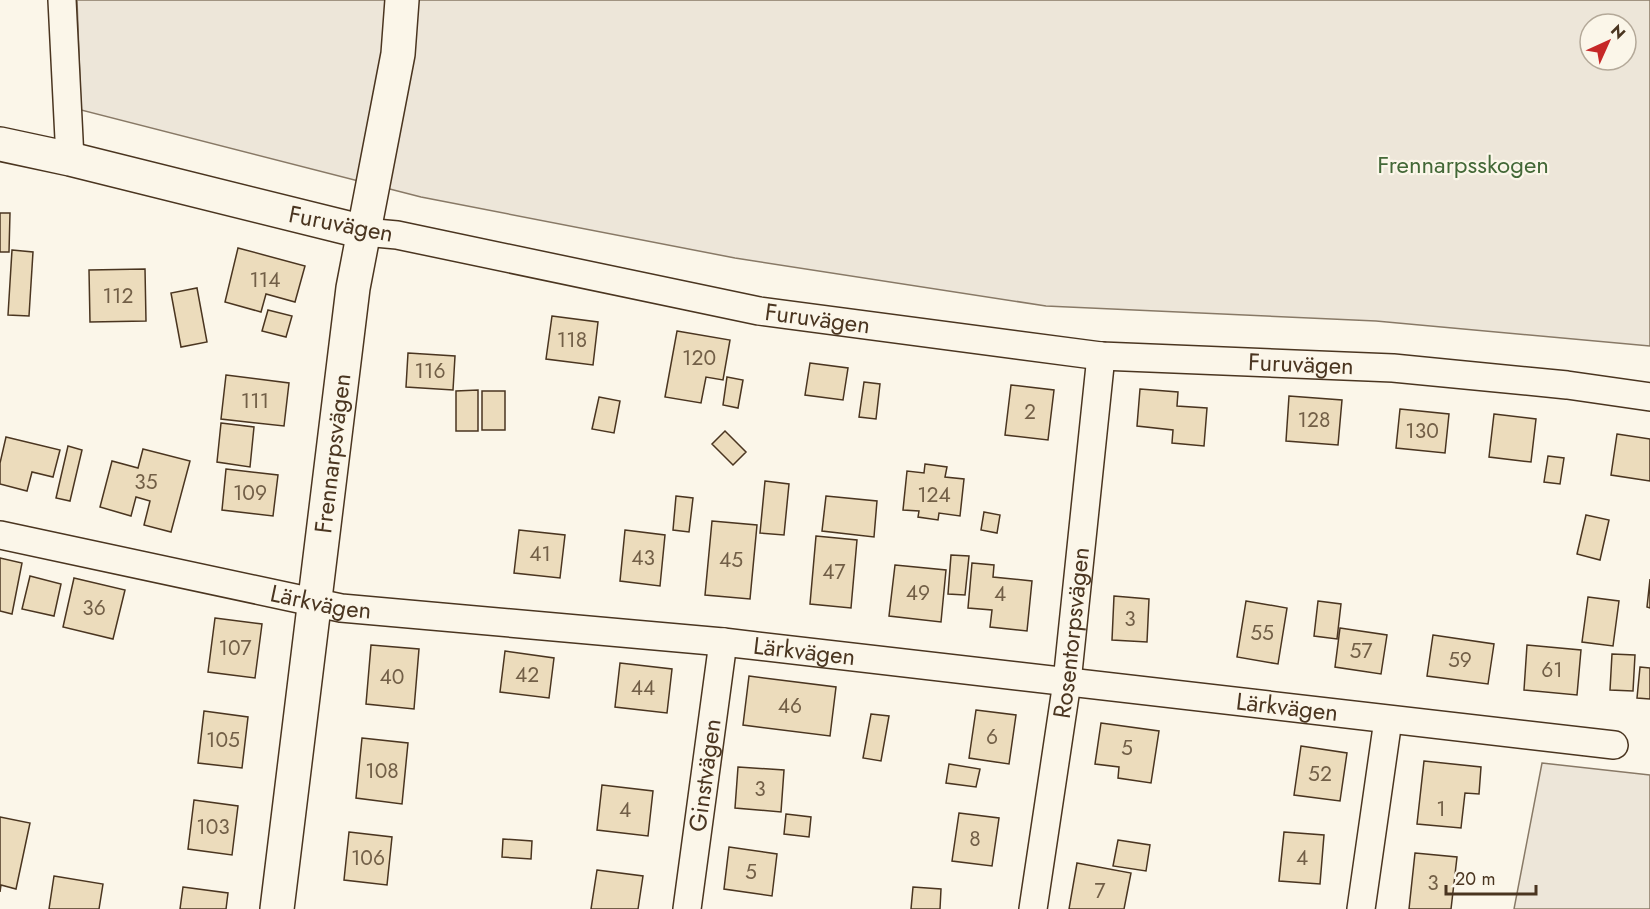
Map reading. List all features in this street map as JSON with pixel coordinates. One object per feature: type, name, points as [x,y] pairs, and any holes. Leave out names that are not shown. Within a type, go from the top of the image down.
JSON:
[{"type":"street","points":[[62,0],[70,159]]},
{"type":"street","name":"Frennarpsvägen","points":[[277,909],[353,288],[398,54],[402,0]]},
{"type":"street","name":"Furuvägen","points":[[0,144],[70,159],[364,232],[397,235],[759,310],[1101,356],[1393,368],[1567,385],[1650,397]]},
{"type":"street","name":"Rosentorpsvägen","points":[[1033,909],[1067,682],[1101,356]]},
{"type":"street","name":"Lärkvägen","points":[[0,535],[341,608],[723,642],[1614,745]]},
{"type":"street","name":"Ginstvägen","points":[[687,909],[723,642]]},
{"type":"street","points":[[1361,909],[1388,720]]},
{"type":"green space","name":"Frennarpsskogen","points":[[77,0],[1650,0],[1650,346],[1376,321],[1046,306],[735,258],[421,197],[81,110]]},
{"type":"green space","points":[[1542,763],[1650,775],[1650,909],[1514,909]]},
{"type":"building","points":[[0,213],[10,213],[9,252],[0,252]]},
{"type":"building","points":[[238,248],[305,266],[295,302],[266,294],[261,312],[225,302]]},
{"type":"building","points":[[12,250],[33,252],[29,316],[8,315]]},
{"type":"building","points":[[145,269],[146,321],[90,322],[89,270]]},
{"type":"building","points":[[197,288],[207,342],[181,347],[171,293]]},
{"type":"building","points":[[268,310],[292,316],[286,337],[262,331]]},
{"type":"building","points":[[552,316],[598,322],[593,365],[546,359]]},
{"type":"building","points":[[677,331],[730,340],[723,380],[706,377],[701,403],[665,397]]},
{"type":"building","points":[[408,353],[455,356],[453,390],[406,387]]},
{"type":"building","points":[[810,363],[848,368],[843,400],[805,395]]},
{"type":"building","points":[[226,375],[289,383],[284,426],[221,419]]},
{"type":"building","points":[[727,377],[743,380],[738,408],[723,405]]},
{"type":"building","points":[[864,382],[880,384],[876,419],[859,417]]},
{"type":"building","points":[[1011,385],[1054,390],[1048,440],[1005,435]]},
{"type":"building","points":[[1140,389],[1178,392],[1177,406],[1207,408],[1204,446],[1172,443],[1173,430],[1137,426]]},
{"type":"building","points":[[478,390],[478,431],[456,431],[456,391]]},
{"type":"building","points":[[482,391],[505,391],[505,430],[482,430]]},
{"type":"building","points":[[1289,396],[1342,400],[1338,445],[1286,441]]},
{"type":"building","points":[[599,397],[620,401],[614,433],[592,429]]},
{"type":"building","points":[[1400,409],[1449,414],[1445,453],[1396,448]]},
{"type":"building","points":[[1494,414],[1536,419],[1531,462],[1489,457]]},
{"type":"building","points":[[221,423],[254,427],[250,467],[217,462]]},
{"type":"building","points":[[725,431],[746,452],[733,465],[712,444]]},
{"type":"building","points":[[1617,434],[1650,439],[1650,481],[1611,475]]},
{"type":"building","points":[[6,437],[60,450],[53,477],[32,472],[27,491],[0,484],[0,463]]},
{"type":"building","points":[[68,446],[82,450],[70,501],[56,498]]},
{"type":"building","points":[[143,449],[190,461],[171,532],[144,525],[150,501],[136,497],[131,516],[100,507],[112,461],[138,468]]},
{"type":"building","points":[[1548,456],[1564,458],[1560,484],[1544,482]]},
{"type":"building","points":[[925,464],[947,467],[945,477],[964,479],[960,516],[939,513],[938,520],[918,517],[919,511],[903,510],[907,471],[924,473]]},
{"type":"building","points":[[226,469],[278,475],[273,516],[222,510]]},
{"type":"building","points":[[765,481],[789,484],[784,535],[760,533]]},
{"type":"building","points":[[676,496],[693,498],[689,532],[673,530]]},
{"type":"building","points":[[826,496],[877,501],[874,537],[822,531]]},
{"type":"building","points":[[984,512],[1000,515],[997,533],[981,530]]},
{"type":"building","points":[[1586,515],[1609,520],[1600,560],[1577,554]]},
{"type":"building","points":[[712,521],[757,525],[750,599],[705,595]]},
{"type":"building","points":[[519,530],[565,535],[560,578],[514,573]]},
{"type":"building","points":[[625,530],[665,535],[660,586],[620,581]]},
{"type":"building","points":[[816,536],[857,540],[851,608],[810,604]]},
{"type":"building","points":[[951,555],[969,556],[965,595],[948,594]]},
{"type":"building","points":[[0,558],[22,563],[12,614],[0,611]]},
{"type":"building","points":[[972,563],[994,565],[993,577],[1032,581],[1027,631],[990,627],[992,610],[968,608]]},
{"type":"building","points":[[895,565],[946,570],[941,622],[889,616]]},
{"type":"building","points":[[30,576],[61,584],[54,616],[22,609]]},
{"type":"building","points":[[74,578],[125,590],[113,639],[63,627]]},
{"type":"building","points":[[1650,579],[1650,608],[1647,607]]},
{"type":"building","points":[[1114,596],[1149,599],[1147,642],[1112,640]]},
{"type":"building","points":[[1588,597],[1619,601],[1613,646],[1582,642]]},
{"type":"building","points":[[1246,601],[1287,608],[1278,664],[1237,657]]},
{"type":"building","points":[[1318,601],[1341,604],[1337,639],[1314,636]]},
{"type":"building","points":[[215,618],[262,624],[255,678],[208,672]]},
{"type":"building","points":[[1340,628],[1387,635],[1381,674],[1335,667]]},
{"type":"building","points":[[1433,635],[1494,644],[1488,684],[1427,676]]},
{"type":"building","points":[[371,645],[419,649],[414,709],[366,704]]},
{"type":"building","points":[[1527,645],[1581,650],[1577,695],[1524,690]]},
{"type":"building","points":[[505,651],[554,658],[549,698],[500,692]]},
{"type":"building","points":[[1612,654],[1635,655],[1633,691],[1610,690]]},
{"type":"building","points":[[620,663],[672,669],[667,713],[615,707]]},
{"type":"building","points":[[1640,667],[1650,668],[1650,699],[1637,698]]},
{"type":"building","points":[[749,676],[836,687],[830,736],[743,725]]},
{"type":"building","points":[[976,710],[1016,715],[1009,764],[969,758]]},
{"type":"building","points":[[204,711],[248,717],[242,768],[198,763]]},
{"type":"building","points":[[871,714],[889,716],[881,761],[863,758]]},
{"type":"building","points":[[1101,723],[1159,731],[1151,783],[1118,778],[1119,767],[1095,764]]},
{"type":"building","points":[[362,738],[408,743],[402,804],[356,798]]},
{"type":"building","points":[[1301,746],[1347,753],[1340,801],[1294,795]]},
{"type":"building","points":[[1424,761],[1481,767],[1479,794],[1465,793],[1461,828],[1417,824]]},
{"type":"building","points":[[949,764],[980,769],[976,787],[946,783]]},
{"type":"building","points":[[738,767],[784,770],[781,812],[735,808]]},
{"type":"building","points":[[602,785],[653,791],[648,836],[597,830]]},
{"type":"building","points":[[194,800],[238,806],[232,855],[188,849]]},
{"type":"building","points":[[959,813],[999,818],[992,866],[952,861]]},
{"type":"building","points":[[786,814],[811,817],[809,837],[784,834]]},
{"type":"building","points":[[0,817],[30,823],[16,889],[1,885],[0,892]]},
{"type":"building","points":[[349,832],[392,837],[387,885],[344,880]]},
{"type":"building","points":[[1284,832],[1324,835],[1320,884],[1279,881]]},
{"type":"building","points":[[503,839],[532,841],[531,859],[502,857]]},
{"type":"building","points":[[1118,840],[1150,845],[1146,871],[1113,866]]},
{"type":"building","points":[[729,847],[777,854],[772,896],[724,889]]},
{"type":"building","points":[[1415,853],[1457,857],[1451,909],[1409,909]]},
{"type":"building","points":[[1077,863],[1131,873],[1124,909],[1069,909]]},
{"type":"building","points":[[597,870],[643,876],[638,909],[591,909]]},
{"type":"building","points":[[54,876],[103,884],[99,909],[49,909]]},
{"type":"building","points":[[183,887],[228,893],[226,909],[180,909]]},
{"type":"building","points":[[913,887],[941,889],[940,909],[911,909]]}]
